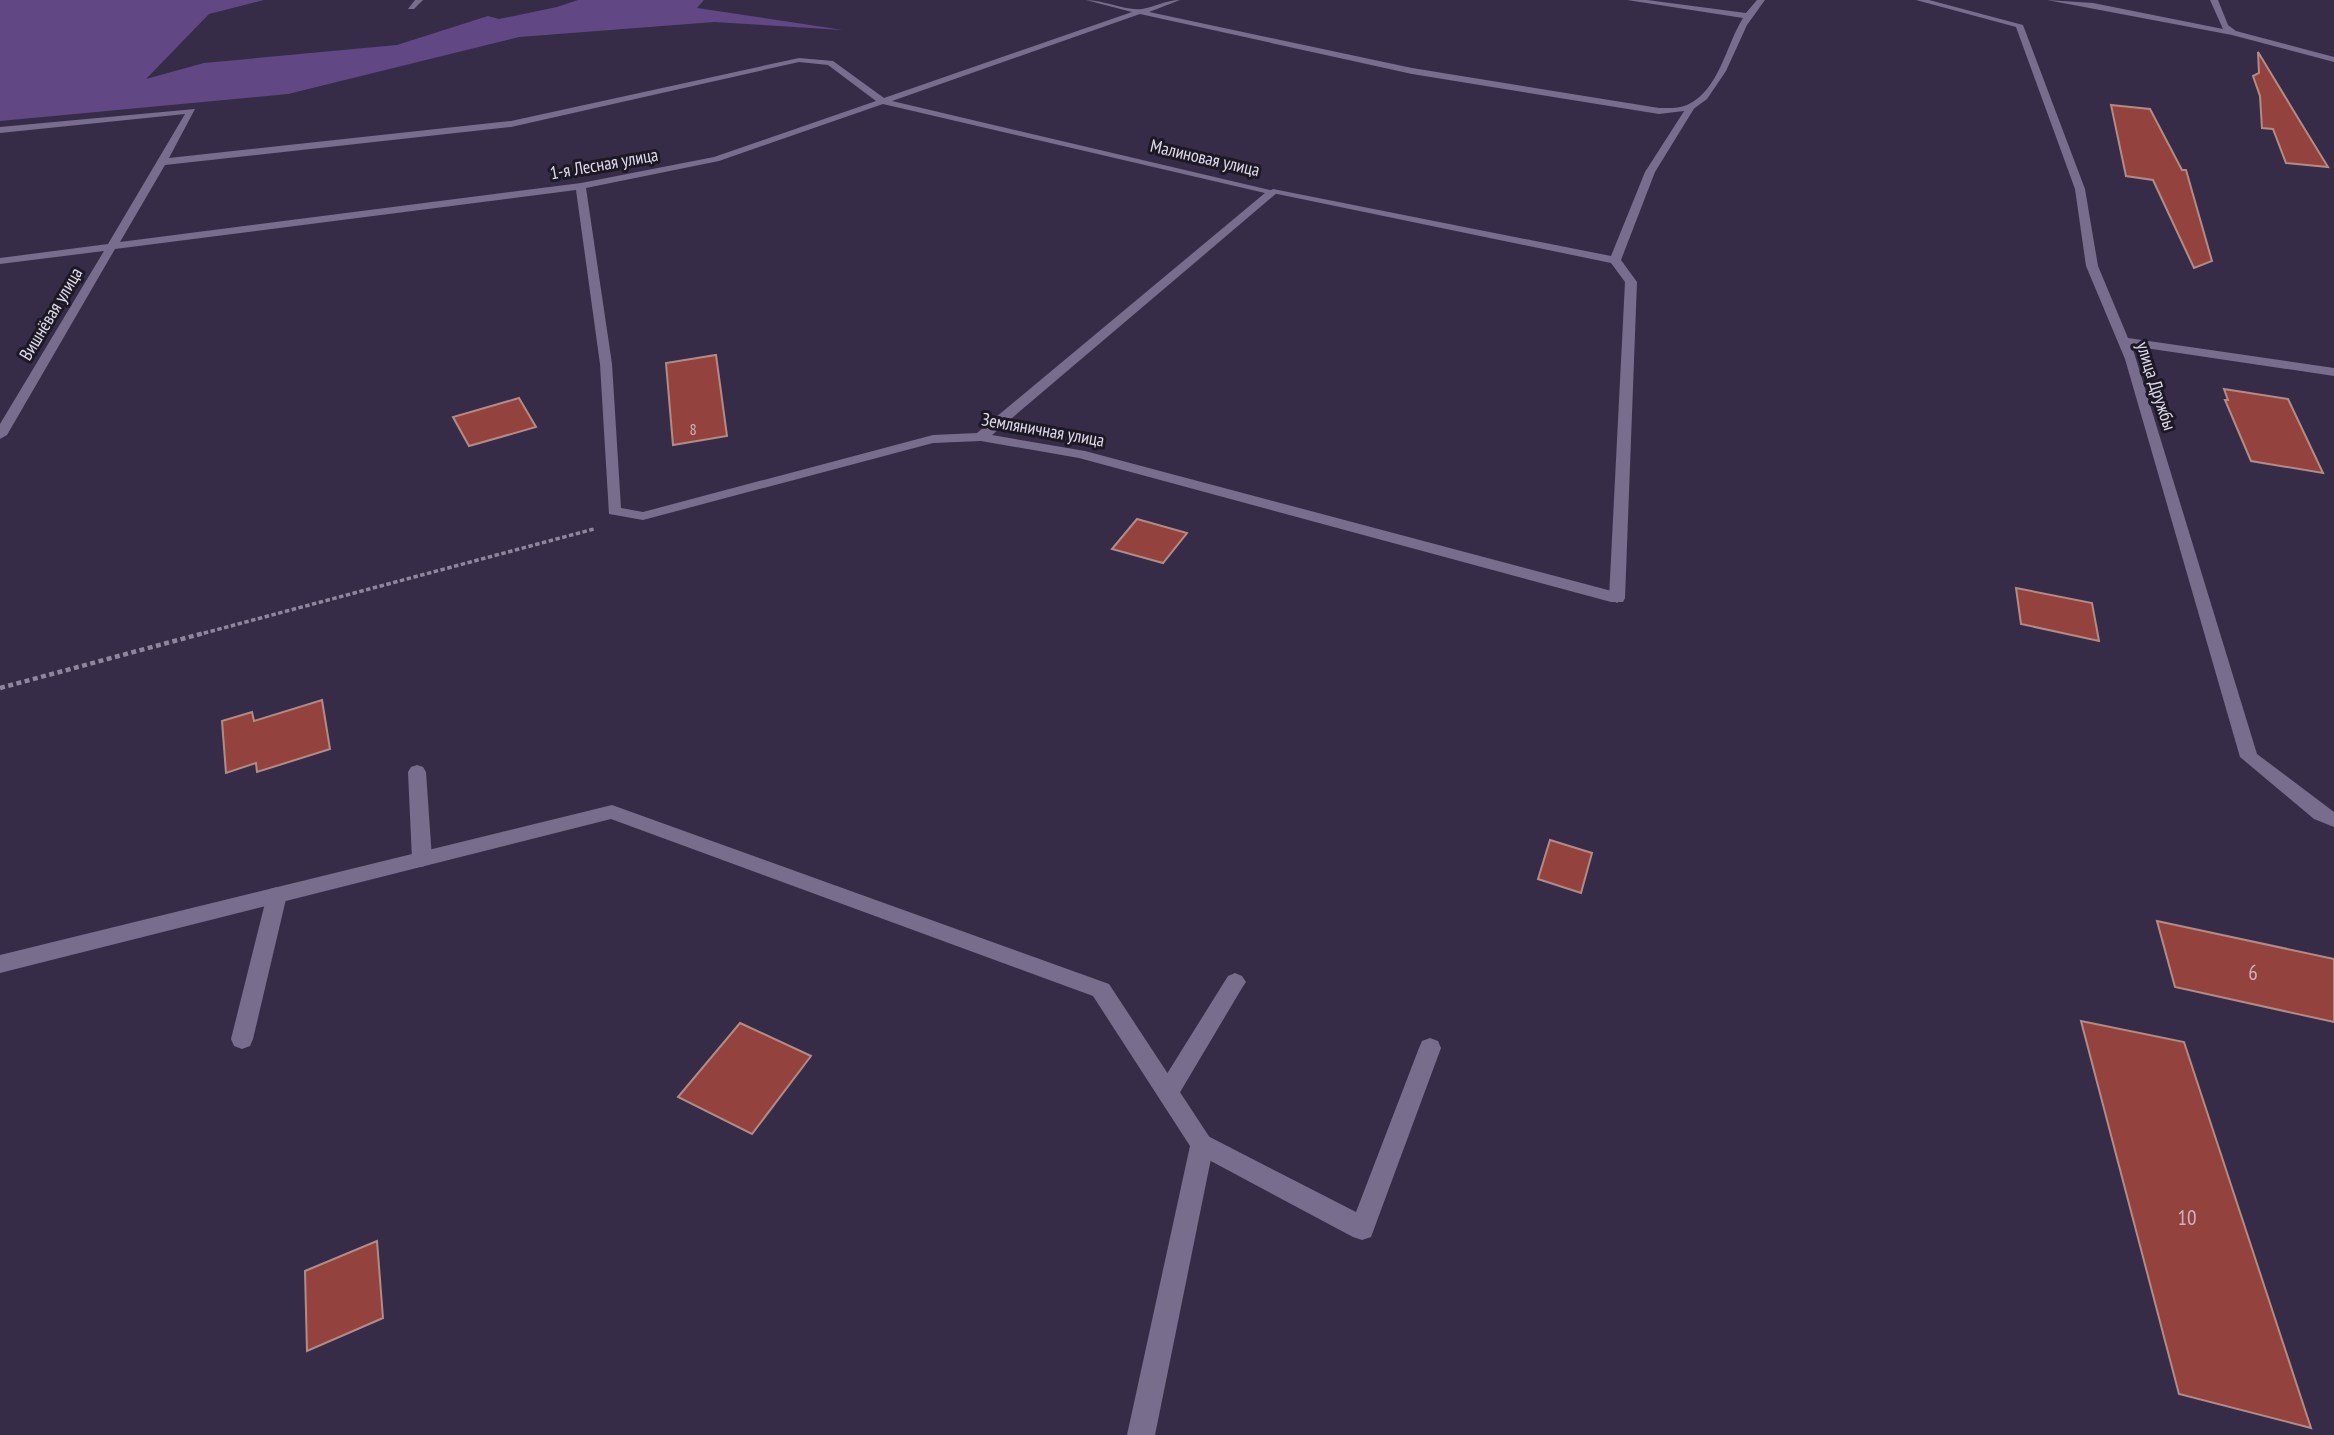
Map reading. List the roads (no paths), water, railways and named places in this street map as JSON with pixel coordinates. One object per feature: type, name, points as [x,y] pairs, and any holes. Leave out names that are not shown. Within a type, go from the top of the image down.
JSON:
[{"type":"street","points":[[411,7],[419,0]]},
{"type":"street","points":[[1090,0],[1412,71],[1659,111],[1692,107]]},
{"type":"street","name":"1-я Лесная улица","points":[[0,261],[581,187],[716,159],[1176,0]]},
{"type":"street","points":[[1631,0],[1748,16]]},
{"type":"street","points":[[1273,192],[1615,260],[1650,172],[1692,107],[1710,92],[1748,16],[1761,0]]},
{"type":"street","name":"улица Дружбы","points":[[1920,0],[2019,25],[2080,189],[2092,266],[2123,341],[2249,757],[2320,814],[2334,820]]},
{"type":"street","points":[[2051,0],[2093,5],[2233,33],[2334,60]]},
{"type":"street","points":[[2214,0],[2225,26],[2233,33]]},
{"type":"street","points":[[162,162],[511,124],[799,60],[830,63],[882,101]]},
{"type":"street","name":"Малиновая улица","points":[[882,101],[1273,192]]},
{"type":"street","name":"Вишнёвая улица","points":[[0,130],[192,111],[0,435]]},
{"type":"street","name":"Земляничная улица","points":[[581,187],[606,364],[614,511],[643,516],[933,439],[981,437],[1080,454],[1617,598],[1631,282],[1615,260]]},
{"type":"street","name":"Малиновая улица","points":[[981,437],[1273,192]]},
{"type":"street","points":[[2123,341],[2334,372]]},
{"type":"street","points":[[417,772],[422,859]]},
{"type":"street","points":[[0,964],[612,812],[1101,990],[1202,1144],[1362,1228],[1430,1048]]},
{"type":"street","points":[[242,1039],[277,895]]},
{"type":"street","points":[[1168,1092],[1235,982]]},
{"type":"street","points":[[1142,1435],[1202,1144]]}]
